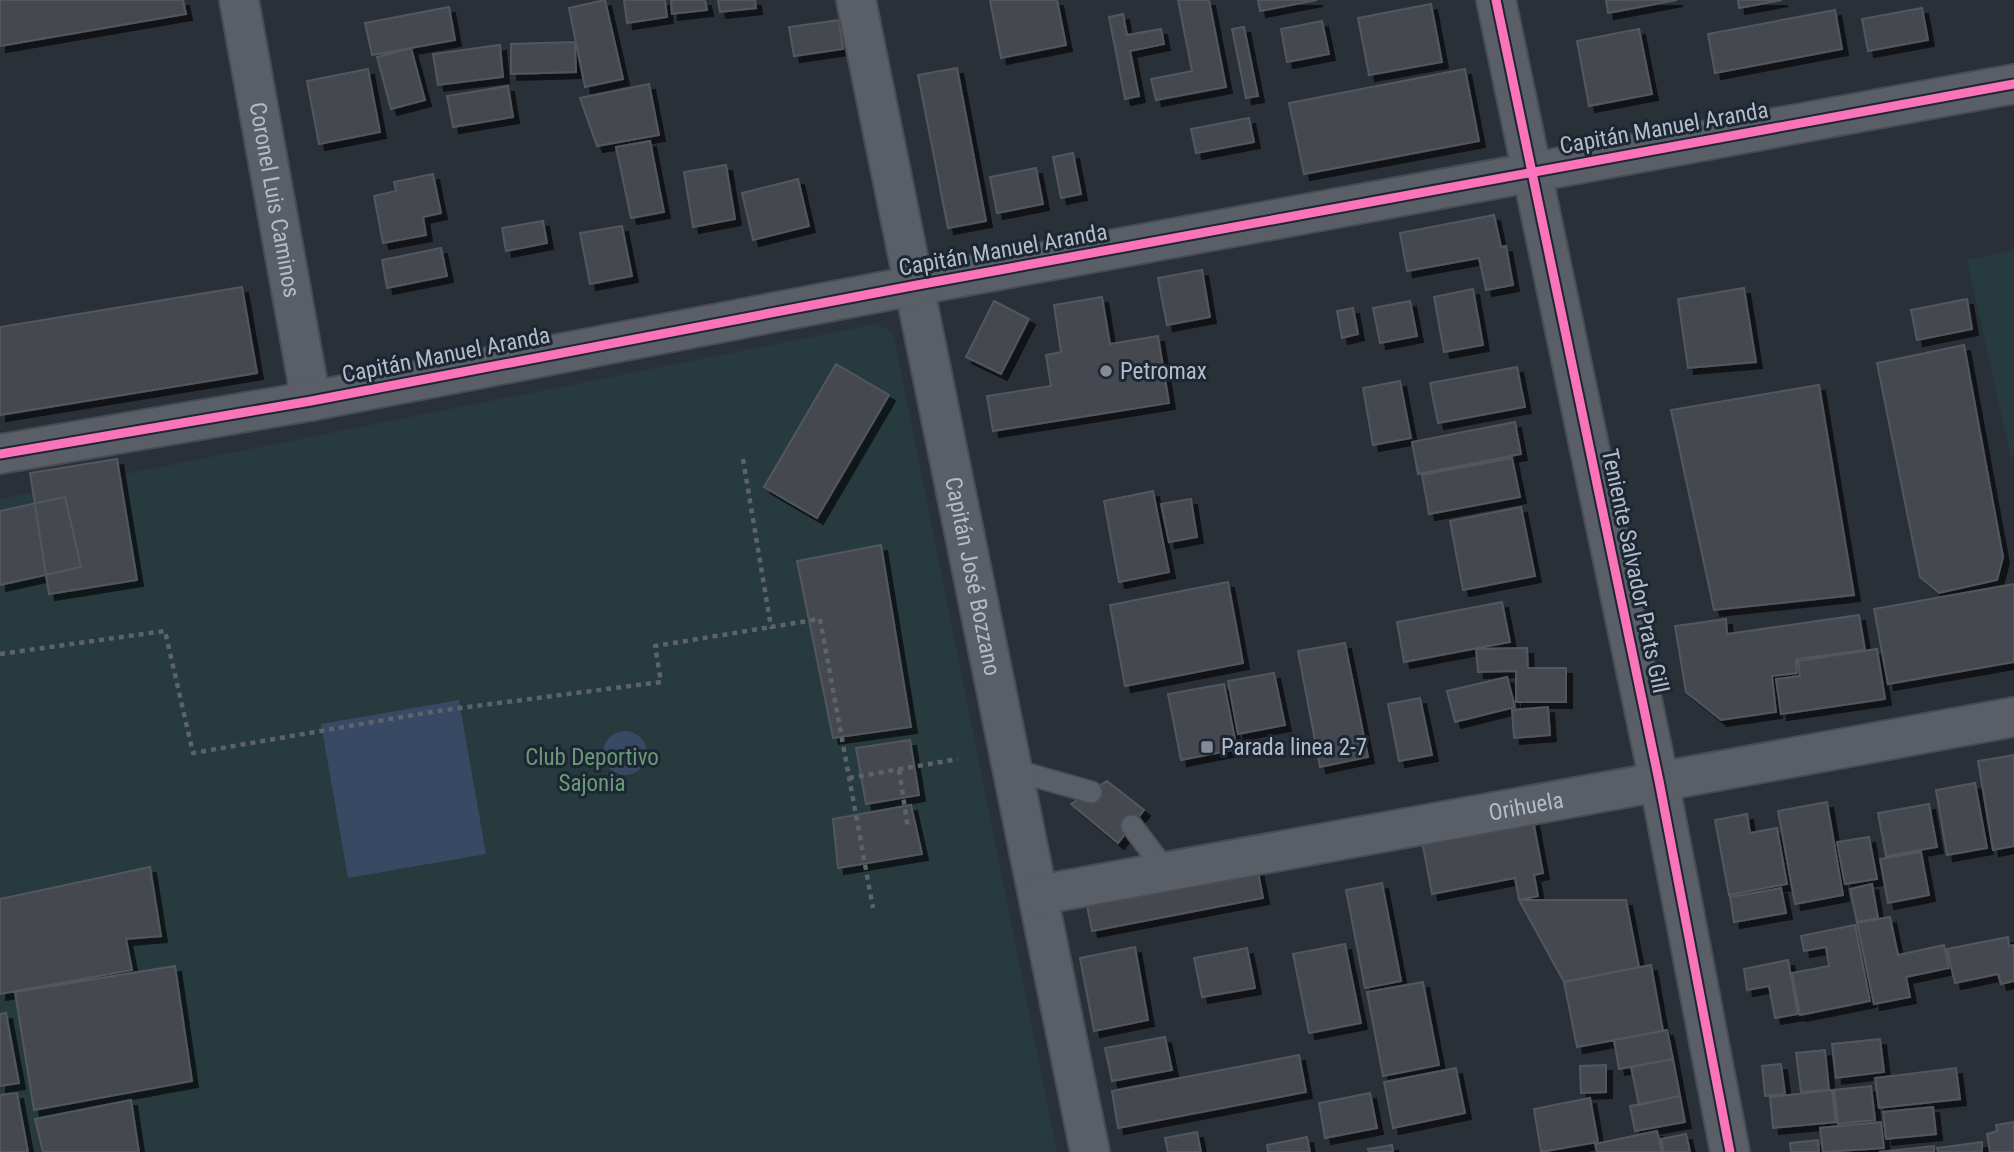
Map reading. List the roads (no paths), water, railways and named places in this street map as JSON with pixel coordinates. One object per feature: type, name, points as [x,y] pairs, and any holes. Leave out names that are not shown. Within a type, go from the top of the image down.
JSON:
[{"type":"street","name":"Coronel Luis Caminos","points":[[239,0],[311,401]]},
{"type":"street","name":"Capitán José Bozzano","points":[[856,0],[1090,1152]]},
{"type":"street","name":"Teniente Salvador Prats Gill","points":[[1496,0],[1659,781],[1730,1152]]},
{"type":"street","name":"Capitán Manuel Aranda","points":[[0,454],[311,401],[912,286],[2014,84]]},
{"type":"street","name":"Orihuela","points":[[1039,895],[2014,717]]},
{"type":"lane","points":[[1013,770],[1091,792]]},
{"type":"lane","points":[[1132,826],[1166,872]]},
{"type":"water","points":[[459,700],[486,854],[348,878],[321,724]]},
{"type":"water","points":[[625,731],[640,738],[647,753],[640,768],[625,775],[610,768],[603,753],[610,738]]},
{"type":"place","name":"Petromax","points":[[1106,371]]},
{"type":"place","name":"Parada linea 2-7","points":[[1207,747]]},
{"type":"park label","name":"Club Deportivo Sajonia","points":[[592,770]]}]
